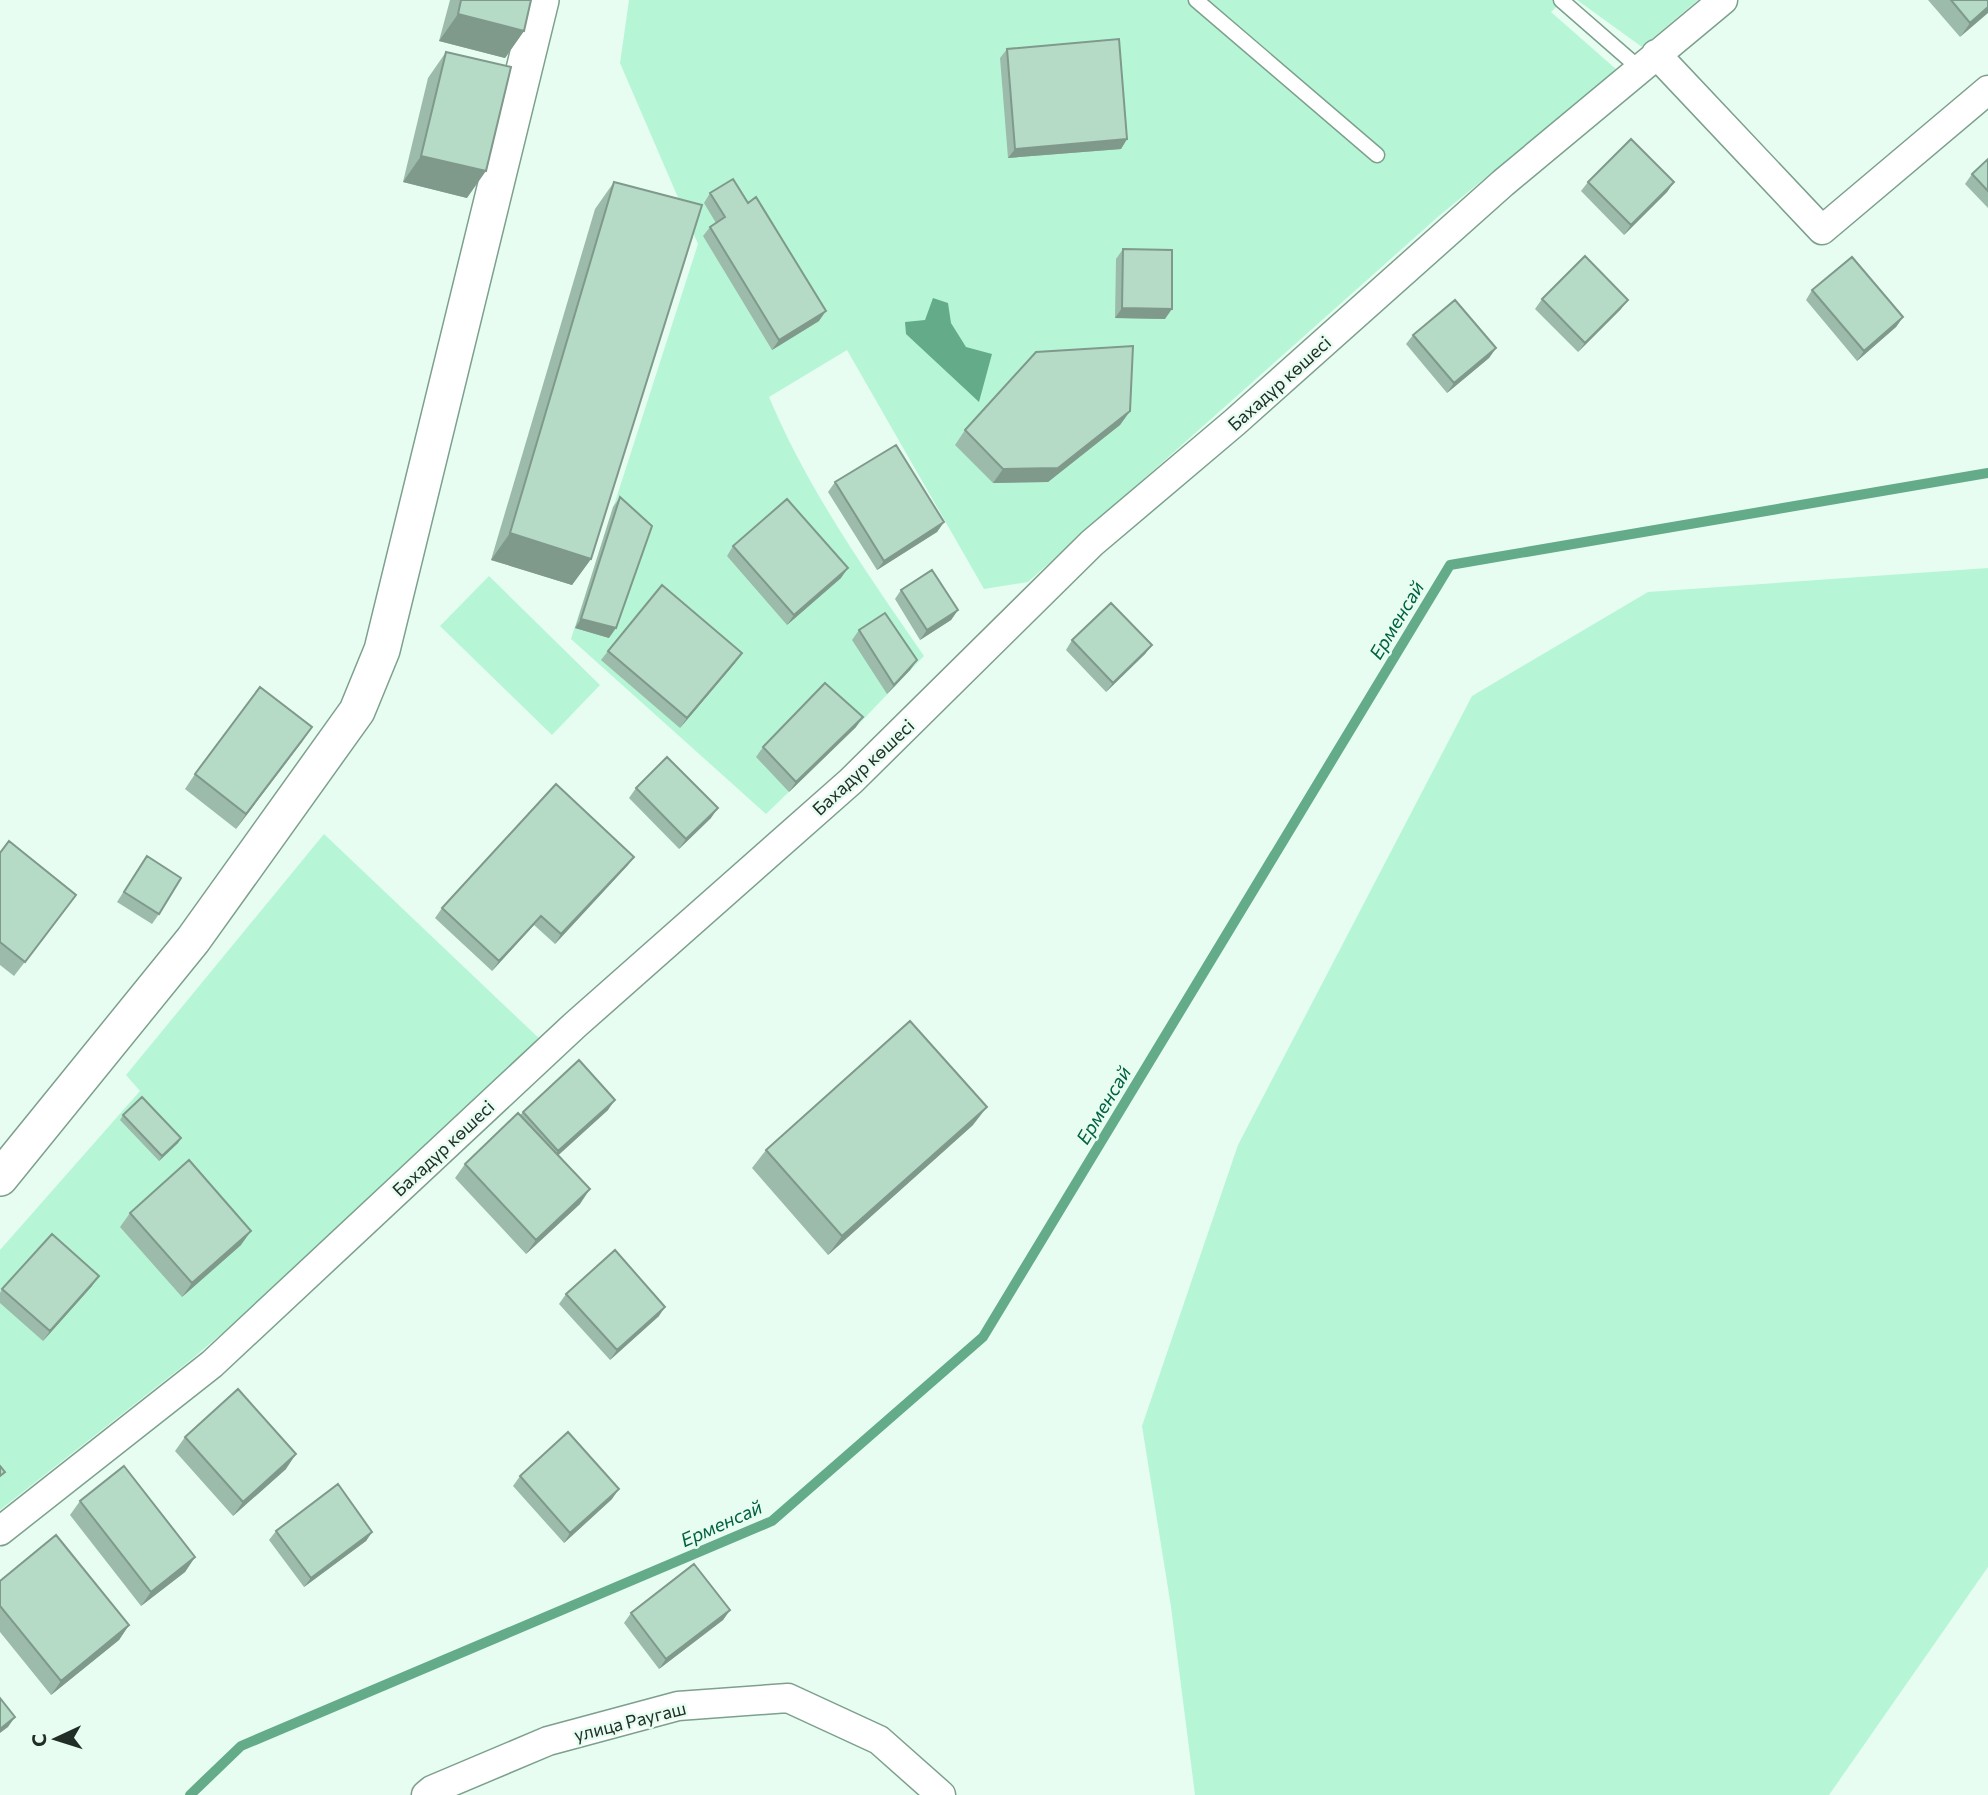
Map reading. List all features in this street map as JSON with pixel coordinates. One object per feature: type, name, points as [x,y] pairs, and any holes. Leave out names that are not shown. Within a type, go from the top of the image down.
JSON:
[{"type":"street","points":[[0,1178],[193,940],[357,711],[383,650],[541,0]]},
{"type":"street","name":"Бахадүр көшесі","points":[[0,1531],[212,1364],[575,1025],[851,781],[1091,543],[1235,422],[1503,183],[1723,0]]},
{"type":"street","points":[[1647,61],[1822,230],[1988,90]]},
{"type":"street","name":"улица Раугаш","points":[[426,1795],[432,1790],[548,1741],[678,1706],[788,1698],[879,1740],[941,1795]]},
{"type":"lane","points":[[1196,0],[1377,155]]},
{"type":"lane","points":[[1561,0],[1647,61]]},
{"type":"shaded area","points":[[629,0],[1563,0],[1551,12],[1617,70],[1440,215],[1028,582],[984,589],[847,350],[769,397],[820,498],[924,656],[856,727],[766,814],[571,639],[698,244],[620,63]]},
{"type":"shaded area","points":[[1577,0],[1698,0],[1642,47]]},
{"type":"shaded area","points":[[933,298],[948,303],[951,323],[966,347],[992,354],[979,402],[906,334],[905,322],[925,320]]},
{"type":"shaded area","points":[[1988,568],[1988,1567],[1829,1795],[1195,1795],[1171,1607],[1142,1426],[1238,1145],[1472,696],[1648,592]]},
{"type":"shaded area","points":[[489,576],[600,685],[552,735],[440,626]]},
{"type":"shaded area","points":[[324,834],[544,1043],[295,1271],[192,1359],[0,1510],[0,1250],[140,1091],[126,1075]]},
{"type":"building","points":[[461,0],[531,0],[524,31],[458,14]]},
{"type":"building","points":[[1951,0],[1988,0],[1988,7],[1970,23]]},
{"type":"building","points":[[1119,39],[1127,139],[1015,149],[1007,49]]},
{"type":"building","points":[[446,52],[511,67],[486,171],[421,156]]},
{"type":"building","points":[[1631,139],[1674,182],[1631,225],[1588,182]]},
{"type":"building","points":[[1988,159],[1988,191],[1972,174]]},
{"type":"building","points":[[733,179],[748,203],[756,197],[826,311],[779,340],[710,227],[725,217],[710,193]]},
{"type":"building","points":[[614,182],[702,205],[591,559],[510,533]]},
{"type":"building","points":[[1123,249],[1172,250],[1172,309],[1122,308]]},
{"type":"building","points":[[1585,256],[1628,300],[1585,343],[1542,299]]},
{"type":"building","points":[[1852,257],[1903,317],[1864,351],[1812,290]]},
{"type":"building","points":[[1455,300],[1496,348],[1454,383],[1413,335]]},
{"type":"building","points":[[1133,346],[1130,411],[1058,468],[1003,469],[965,430],[1036,352]]},
{"type":"building","points":[[896,445],[944,522],[884,561],[835,482]]},
{"type":"building","points":[[620,497],[652,526],[616,628],[581,619]]},
{"type":"building","points":[[787,499],[848,568],[794,615],[733,546]]},
{"type":"building","points":[[932,570],[958,610],[927,630],[901,590]]},
{"type":"building","points":[[662,585],[742,653],[687,718],[608,651]]},
{"type":"building","points":[[1111,603],[1152,645],[1113,683],[1072,640]]},
{"type":"building","points":[[885,613],[917,660],[894,685],[859,630]]},
{"type":"building","points":[[825,683],[863,717],[796,782],[763,747]]},
{"type":"building","points":[[260,687],[312,727],[246,814],[195,774]]},
{"type":"building","points":[[667,757],[718,808],[686,839],[636,788]]},
{"type":"building","points":[[556,784],[634,857],[561,934],[541,916],[499,961],[442,908]]},
{"type":"building","points":[[9,841],[76,895],[25,962],[0,942],[0,853]]},
{"type":"building","points":[[147,856],[181,878],[159,914],[124,892]]},
{"type":"building","points":[[910,1021],[987,1107],[842,1236],[766,1150]]},
{"type":"building","points":[[579,1060],[615,1100],[558,1151],[523,1112]]},
{"type":"building","points":[[142,1097],[181,1138],[162,1156],[123,1115]]},
{"type":"building","points":[[518,1113],[590,1189],[536,1240],[465,1164]]},
{"type":"building","points":[[189,1160],[251,1231],[192,1283],[130,1213]]},
{"type":"building","points":[[52,1234],[99,1276],[50,1331],[2,1289]]},
{"type":"building","points":[[615,1250],[665,1307],[617,1350],[566,1294]]},
{"type":"building","points":[[238,1389],[296,1454],[243,1502],[185,1437]]},
{"type":"building","points":[[568,1432],[619,1489],[570,1533],[520,1476]]},
{"type":"building","points":[[124,1466],[195,1557],[151,1592],[80,1501]]},
{"type":"building","points":[[338,1484],[372,1532],[311,1578],[276,1531]]},
{"type":"building","points":[[56,1535],[129,1625],[61,1681],[0,1606],[0,1581]]},
{"type":"building","points":[[694,1564],[730,1610],[666,1659],[631,1613]]},
{"type":"building","points":[[0,1698],[15,1717],[0,1729]]},
{"type":"waterway","name":"Ерменсай","points":[[190,1795],[241,1746],[772,1521],[983,1337],[1450,565],[1988,473]]}]
